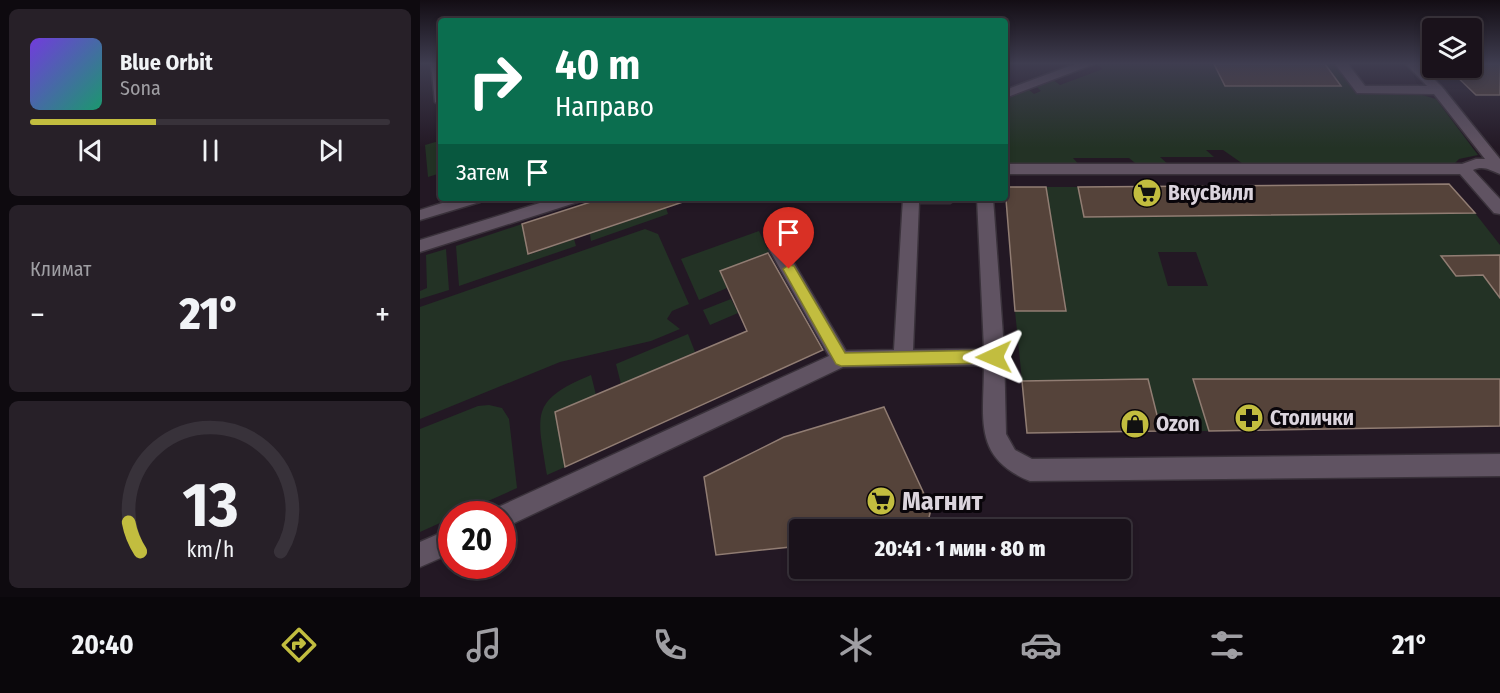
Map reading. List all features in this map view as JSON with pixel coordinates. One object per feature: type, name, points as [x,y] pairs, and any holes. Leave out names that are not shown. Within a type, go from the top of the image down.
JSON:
[{"type":"street","points":[[1439,92],[1498,167]]},
{"type":"street","points":[[1008,170],[1464,169],[1476,163],[1498,167]]},
{"type":"street","points":[[1464,169],[1500,209]]},
{"type":"street","points":[[420,215],[465,201]]},
{"type":"street","points":[[420,246],[563,201]]},
{"type":"street","points":[[903,358],[910,201]]},
{"type":"street","points":[[985,201],[994,357],[995,436],[1007,457],[1030,470],[1500,465]]},
{"type":"street","points":[[777,249],[841,359]]},
{"type":"street","points":[[516,510],[841,359],[994,357]]},
{"type":"street","points":[[420,555],[438,547]]},
{"type":"green space","points":[[1020,92],[1034,94],[1039,92],[1356,92],[1358,94],[1419,94],[1436,99],[1478,155],[1459,159],[1452,166],[1246,166],[1223,150],[1206,150],[1214,157],[1160,157],[1170,166],[1140,167],[1129,158],[1073,158],[1081,167],[1008,167],[1008,96]]},
{"type":"green space","points":[[438,141],[438,174],[428,177],[425,145]]},
{"type":"green space","points":[[1268,185],[1299,185],[1317,214],[1475,213],[1500,245],[1500,255],[1442,257],[1456,276],[1483,275],[1500,298],[1500,379],[1193,379],[1209,431],[1161,431],[1148,379],[1022,381],[1015,311],[1066,310],[1046,187],[1078,187],[1084,216],[1284,214]],"holes":[[[1158,252],[1196,252],[1208,286],[1168,286]]]},
{"type":"green space","points":[[666,208],[668,214],[591,241],[590,234]]},
{"type":"green space","points":[[522,224],[528,255],[574,239],[576,246],[459,286],[456,246]]},
{"type":"green space","points":[[645,229],[658,234],[689,304],[672,311],[667,319],[680,329],[651,341],[560,362],[420,419],[420,307]]},
{"type":"green space","points":[[759,231],[769,252],[720,271],[727,288],[699,300],[681,259]]},
{"type":"green space","points":[[446,249],[449,290],[420,299],[420,291],[427,288],[426,255]]},
{"type":"green space","points":[[731,299],[738,313],[710,325],[703,310]]},
{"type":"green space","points":[[688,334],[695,352],[621,384],[616,364]]},
{"type":"green space","points":[[591,375],[596,395],[555,412],[565,467],[547,475],[541,438],[542,412],[547,402],[556,393]]},
{"type":"green space","points":[[489,405],[502,408],[509,419],[517,488],[488,501],[438,501],[438,524],[420,532],[420,429],[478,406]]},
{"type":"building","points":[[1473,92],[1500,92],[1500,95],[1476,95]]},
{"type":"building","points":[[1449,184],[1475,213],[1084,217],[1078,187]]},
{"type":"building","points":[[1008,187],[1046,187],[1066,311],[1015,311],[1006,201],[1008,201]]},
{"type":"building","points":[[594,201],[686,201],[528,254],[522,224]]},
{"type":"building","points":[[768,253],[823,350],[565,467],[555,412],[747,331],[720,271]]},
{"type":"building","points":[[1500,255],[1500,298],[1483,275],[1456,276],[1441,256]]},
{"type":"building","points":[[1148,379],[1161,431],[1027,433],[1022,381]]},
{"type":"building","points":[[1193,379],[1500,379],[1500,426],[1209,431]]},
{"type":"building","points":[[884,407],[931,509],[929,519],[789,519],[789,547],[716,555],[704,477],[784,437]]},
{"type":"place","name":"ВкусВилл","points":[[1147,193]]},
{"type":"place","name":"Столички","points":[[1249,418]]},
{"type":"place","name":"Ozon","points":[[1135,424]]},
{"type":"place","name":"Магнит","points":[[881,501]]},
{"type":"route","points":[[789,269],[841,359],[994,357]]}]
